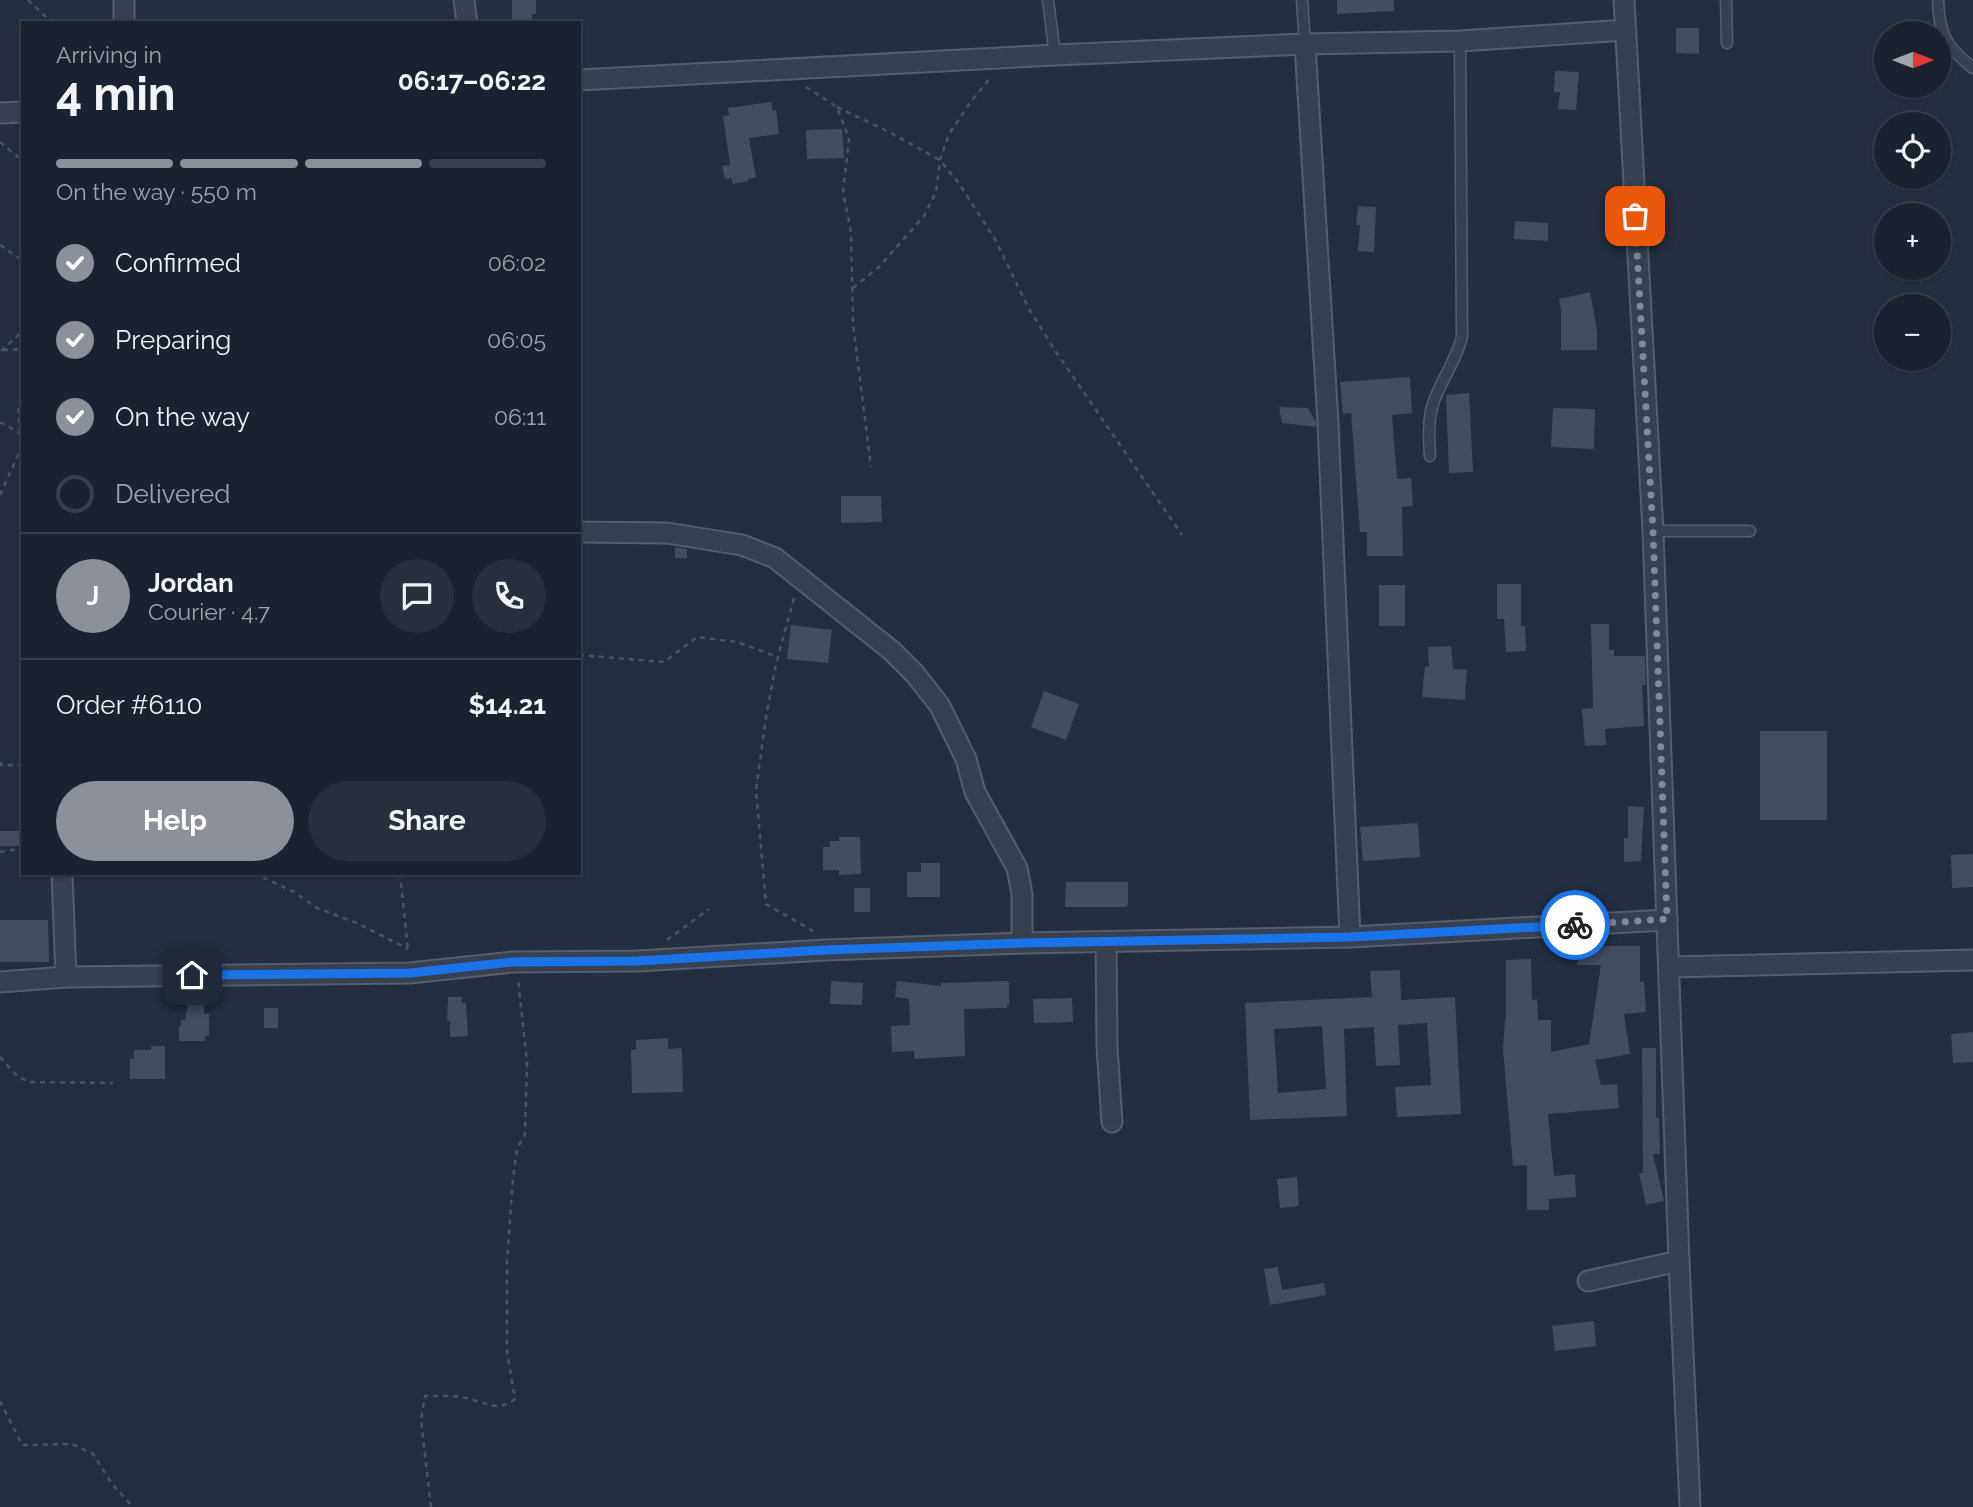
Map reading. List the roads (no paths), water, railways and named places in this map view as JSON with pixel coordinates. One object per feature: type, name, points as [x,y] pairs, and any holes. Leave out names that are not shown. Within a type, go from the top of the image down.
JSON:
[{"type":"street","points":[[124,0],[124,21]]},
{"type":"street","points":[[464,0],[467,21]]},
{"type":"street","points":[[1624,0],[1653,531],[1690,1507]]},
{"type":"street","points":[[581,82],[1055,55],[1305,44],[1460,41],[1626,30]]},
{"type":"street","points":[[1305,44],[1328,423],[1350,937]]},
{"type":"street","points":[[0,113],[21,112]]},
{"type":"street","points":[[581,532],[667,533],[742,545],[775,558],[892,651],[915,674],[940,706],[966,759],[975,792],[1017,868],[1022,894],[1022,943]]},
{"type":"street","points":[[62,875],[66,977]]},
{"type":"street","points":[[0,982],[66,977],[410,973],[513,962],[638,961],[825,950],[1022,943],[1350,937],[1667,919]]},
{"type":"street","points":[[1106,943],[1107,1046],[1112,1122]]},
{"type":"street","points":[[1669,967],[1973,960]]},
{"type":"street","points":[[1588,1281],[1679,1261]]},
{"type":"lane","points":[[1048,0],[1055,55]]},
{"type":"lane","points":[[1302,0],[1305,44]]},
{"type":"lane","points":[[1726,0],[1727,43]]},
{"type":"lane","points":[[1938,0],[1939,23],[1944,38],[1973,68]]},
{"type":"lane","points":[[1430,456],[1429,429],[1432,407],[1459,349],[1462,336],[1460,41]]},
{"type":"lane","points":[[1653,531],[1749,531]]}]
